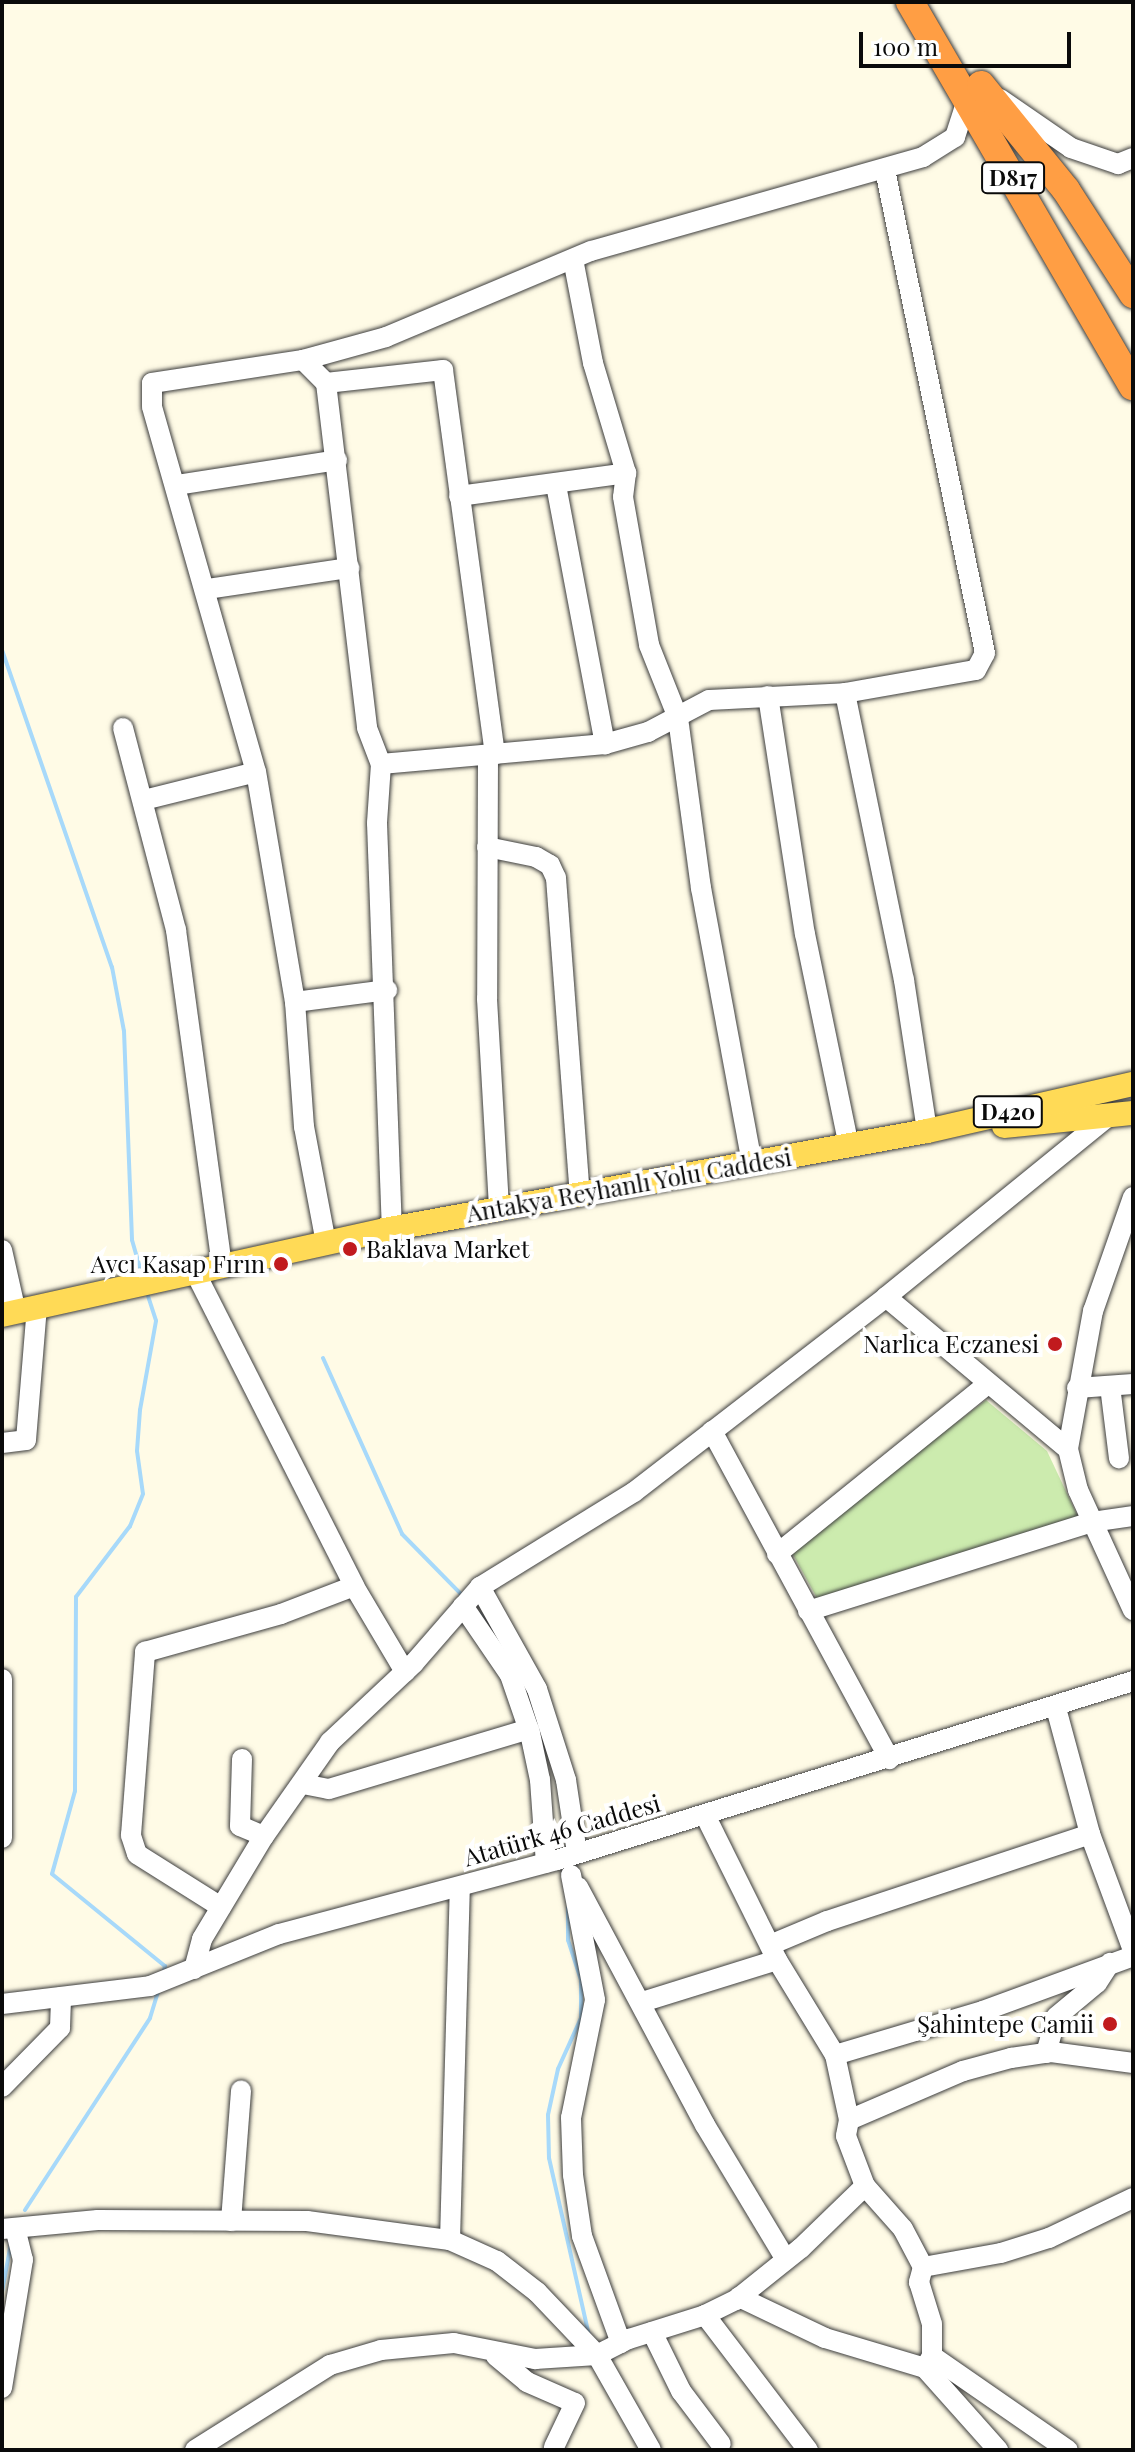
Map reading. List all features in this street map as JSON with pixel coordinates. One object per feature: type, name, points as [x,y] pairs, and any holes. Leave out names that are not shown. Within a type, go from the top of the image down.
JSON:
[{"type":"highway","name":"D817","points":[[910,2],[974,92],[1126,351]]},
{"type":"highway","name":"D817","points":[[932,2],[974,92]]},
{"type":"highway","points":[[974,92],[1066,190],[1133,294]]},
{"type":"highway","points":[[1126,351],[1133,386]]},
{"type":"main road","name":"D420","points":[[882,1139],[1133,1084]]},
{"type":"main road","name":"D420","points":[[882,1139],[1121,1114]]},
{"type":"main road","name":"Antakya Reyhanlı Yolu Caddesi","points":[[18,1311],[392,1229],[882,1139]]},
{"type":"street","points":[[326,1243],[304,1127],[295,1002],[256,772],[208,589],[152,406],[152,383],[303,360],[386,337],[573,259],[923,157],[955,137],[974,92],[1071,148],[1118,164],[1133,158]]},
{"type":"street","points":[[381,764],[605,744],[678,718],[709,700],[845,693],[976,670],[985,653],[885,170]]},
{"type":"street","points":[[573,259],[593,363],[626,473],[623,497],[649,645],[678,718],[701,888],[752,1163]]},
{"type":"street","points":[[303,360],[326,383],[367,728],[381,764],[377,823],[387,990],[385,1119],[392,1229]]},
{"type":"street","points":[[326,383],[443,370],[492,756],[487,847],[487,999],[499,1209]]},
{"type":"street","points":[[176,485],[337,460]]},
{"type":"street","points":[[459,496],[626,473]]},
{"type":"street","points":[[556,485],[605,744]]},
{"type":"street","points":[[208,589],[349,568]]},
{"type":"street","points":[[845,693],[904,980],[927,1131]]},
{"type":"street","points":[[768,696],[812,978],[849,1146]]},
{"type":"street","points":[[123,728],[176,930],[222,1266]]},
{"type":"street","points":[[144,800],[256,772]]},
{"type":"street","points":[[487,847],[536,857],[550,865],[556,878],[580,1194]]},
{"type":"street","points":[[295,1002],[387,990]]},
{"type":"street","points":[[194,1969],[202,1939],[221,1907],[264,1836],[330,1742],[405,1672],[480,1587],[634,1492],[1121,1114]]},
{"type":"street","points":[[1133,1197],[1103,1278],[1077,1388],[1068,1449],[1092,1522],[1133,1610]]},
{"type":"street","points":[[2,1250],[18,1311],[26,1440],[2,1443]]},
{"type":"street","points":[[195,1272],[354,1586],[405,1672]]},
{"type":"street","points":[[886,1297],[1068,1449]]},
{"type":"street","points":[[777,1554],[988,1384]]},
{"type":"street","points":[[1077,1388],[1133,1384]]},
{"type":"street","points":[[1110,1386],[1119,1458]]},
{"type":"street","points":[[712,1431],[889,1759]]},
{"type":"street","points":[[808,1611],[1092,1522],[1133,1516]]},
{"type":"street","points":[[221,1907],[137,1854],[131,1835],[145,1652],[281,1614],[354,1586]]},
{"type":"street","points":[[480,1587],[537,1689],[566,1780],[564,1862],[642,2002],[705,2125],[785,2258]]},
{"type":"street","points":[[463,1606],[510,1675],[529,1729],[564,1862],[595,2000],[571,2118],[573,2175],[582,2236],[621,2343]]},
{"type":"street","points":[[2,1838],[4,1679]]},
{"type":"street","name":"Atatürk 46 Caddesi","points":[[2,2004],[160,1982],[279,1934],[564,1862],[1133,1681]]},
{"type":"street","points":[[1056,1708],[1090,1834],[1133,1950]]},
{"type":"street","points":[[303,1784],[329,1789],[529,1729]]},
{"type":"street","points":[[242,1759],[240,1826],[264,1836]]},
{"type":"street","points":[[705,1815],[774,1952],[835,2055],[849,2120],[846,2136],[865,2186],[903,2229],[923,2267],[919,2282],[932,2324],[928,2362],[998,2450]]},
{"type":"street","points":[[642,2002],[774,1952],[827,1921],[1090,1834]]},
{"type":"street","points":[[450,2240],[460,1887]]},
{"type":"street","points":[[835,2055],[983,2011],[1133,1956]]},
{"type":"street","points":[[1046,2053],[1056,2017],[1097,1983],[1110,1963]]},
{"type":"street","points":[[2,2087],[60,2028],[61,1997]]},
{"type":"street","points":[[849,2120],[963,2071],[1046,2053],[1133,2063]]},
{"type":"street","points":[[231,2221],[241,2090]]},
{"type":"street","points":[[195,2450],[330,2365],[423,2343],[454,2343],[493,2354],[535,2359],[597,2355],[621,2343],[705,2315],[739,2297],[865,2186]]},
{"type":"street","points":[[923,2267],[1049,2238],[1133,2198]]},
{"type":"street","points":[[2,2388],[23,2260],[9,2230],[98,2220],[307,2221],[450,2240],[497,2261],[537,2292],[597,2355],[651,2450]]},
{"type":"street","points":[[739,2297],[825,2338],[928,2362],[1068,2450]]},
{"type":"street","points":[[705,2315],[808,2450]]},
{"type":"street","points":[[652,2332],[681,2391],[721,2444]]},
{"type":"street","points":[[493,2354],[527,2382],[575,2403],[554,2447]]},
{"type":"green space","points":[[986,1400],[1047,1451],[1080,1521],[818,1600],[790,1549]]},
{"type":"waterway","points":[[2,650],[112,967],[124,1031],[132,1240],[141,1271]]},
{"type":"waterway","points":[[148,1296],[156,1321],[140,1410],[137,1451],[143,1494],[130,1526],[76,1597],[75,1791],[52,1874],[165,1966],[163,1975]]},
{"type":"waterway","points":[[323,1358],[402,1534],[462,1595]]},
{"type":"waterway","points":[[480,1614],[491,1629]]},
{"type":"waterway","points":[[568,1908],[568,1940],[581,1980],[581,2018],[558,2069],[548,2115],[549,2158],[589,2335]]},
{"type":"waterway","points":[[25,2210],[150,2018],[158,1991]]},
{"type":"waterway","points":[[2,2292],[11,2243]]},
{"type":"place","name":"Baklava Market","points":[[350,1249]]},
{"type":"place","name":"Avcı Kasap Fırın","points":[[281,1264]]},
{"type":"place","name":"Narlıca Eczanesi","points":[[1055,1344]]},
{"type":"place","name":"Şahintepe Camii","points":[[1110,2024]]}]
